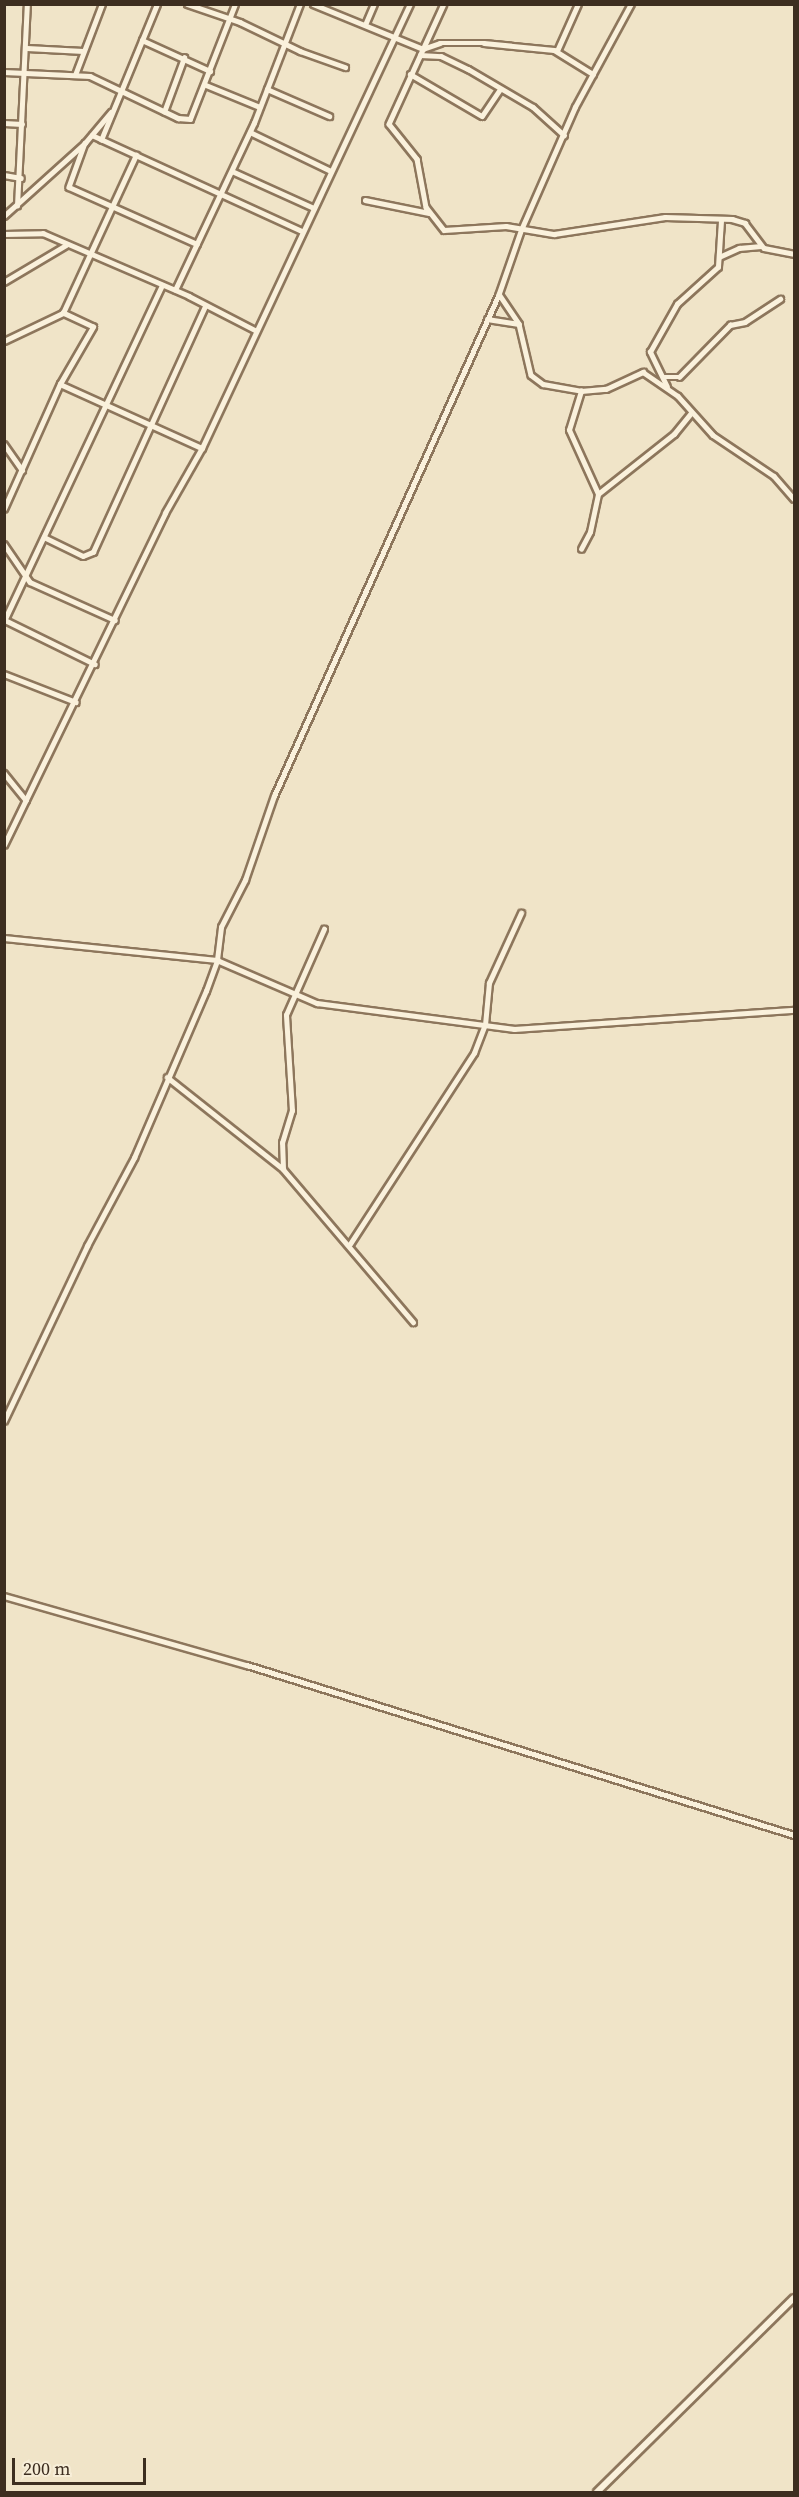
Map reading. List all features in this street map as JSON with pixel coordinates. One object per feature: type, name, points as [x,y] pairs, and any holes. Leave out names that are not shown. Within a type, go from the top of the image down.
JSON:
[{"type":"street","points":[[17,206],[21,178],[27,4]]},
{"type":"street","points":[[75,75],[102,4]]},
{"type":"street","points":[[101,140],[119,91],[157,4]]},
{"type":"street","points":[[187,4],[345,67]]},
{"type":"street","points":[[4,72],[90,76],[164,112],[190,119],[206,85],[235,4]]},
{"type":"street","points":[[175,290],[223,194],[300,4]]},
{"type":"street","points":[[313,4],[393,39],[423,49],[440,43],[484,43],[557,51],[593,74]]},
{"type":"street","points":[[333,12],[337,4]]},
{"type":"street","points":[[365,25],[374,4]]},
{"type":"street","points":[[4,845],[96,664],[165,513],[202,448],[255,330],[410,4]]},
{"type":"street","points":[[444,4],[389,124],[417,159],[429,213],[444,230],[499,226],[554,234],[665,217],[721,221],[732,219],[745,223],[761,246]]},
{"type":"street","points":[[557,51],[578,4]]},
{"type":"street","points":[[4,1421],[87,1246],[134,1158],[217,960],[221,927],[245,880],[274,796],[356,606],[389,546],[499,294],[521,230],[593,74],[631,4]]},
{"type":"street","points":[[142,40],[210,71]]},
{"type":"street","points":[[27,48],[83,51]]},
{"type":"street","points":[[420,55],[441,56],[533,107],[564,135]]},
{"type":"street","points":[[164,112],[184,58]]},
{"type":"street","points":[[410,74],[482,116],[500,89]]},
{"type":"street","points":[[206,85],[260,107]]},
{"type":"street","points":[[267,89],[329,116]]},
{"type":"street","points":[[4,216],[85,142],[111,112]]},
{"type":"street","points":[[4,123],[22,124]]},
{"type":"street","points":[[250,132],[331,171]]},
{"type":"street","points":[[92,135],[302,231]]},
{"type":"street","points":[[85,142],[69,187],[197,244]]},
{"type":"street","points":[[4,341],[63,313],[135,155]]},
{"type":"street","points":[[232,171],[314,208]]},
{"type":"street","points":[[4,175],[21,178]]},
{"type":"street","points":[[365,200],[429,213]]},
{"type":"street","points":[[667,387],[650,352],[654,351],[656,338],[677,304],[714,273],[718,257],[721,221]]},
{"type":"street","points":[[4,234],[43,233],[66,245],[175,290],[255,330]]},
{"type":"street","points":[[4,282],[66,245]]},
{"type":"street","points":[[718,257],[739,248],[761,246],[795,254]]},
{"type":"street","points":[[96,664],[5,620],[162,285]]},
{"type":"street","points":[[499,294],[519,324],[531,375],[543,384],[580,391],[606,389],[643,372],[664,378],[679,376],[730,325],[745,322],[780,299]]},
{"type":"street","points":[[44,537],[83,556],[93,552],[205,306]]},
{"type":"street","points":[[4,509],[60,384],[93,327],[63,313]]},
{"type":"street","points":[[487,319],[519,324]]},
{"type":"street","points":[[652,375],[667,387],[690,414],[730,448],[774,476],[795,499]]},
{"type":"street","points":[[60,384],[107,403],[149,425],[202,448]]},
{"type":"street","points":[[580,391],[569,430],[598,494],[590,532],[581,549]]},
{"type":"street","points":[[598,494],[674,434],[690,414]]},
{"type":"street","points":[[4,444],[22,470]]},
{"type":"street","points":[[4,544],[24,578],[115,620]]},
{"type":"street","points":[[4,674],[76,702]]},
{"type":"street","points":[[4,773],[26,800]]},
{"type":"street","points":[[350,1244],[474,1053],[485,1025],[489,982],[521,913]]},
{"type":"street","points":[[283,1169],[282,1143],[292,1111],[286,1015],[324,929]]},
{"type":"street","points":[[4,938],[217,960],[317,1003],[514,1029],[795,1010]]},
{"type":"street","points":[[167,1077],[283,1169],[350,1244],[413,1322]]},
{"type":"street","points":[[4,1596],[247,1665],[795,1835]]},
{"type":"street","points":[[597,2493],[795,2298]]}]
